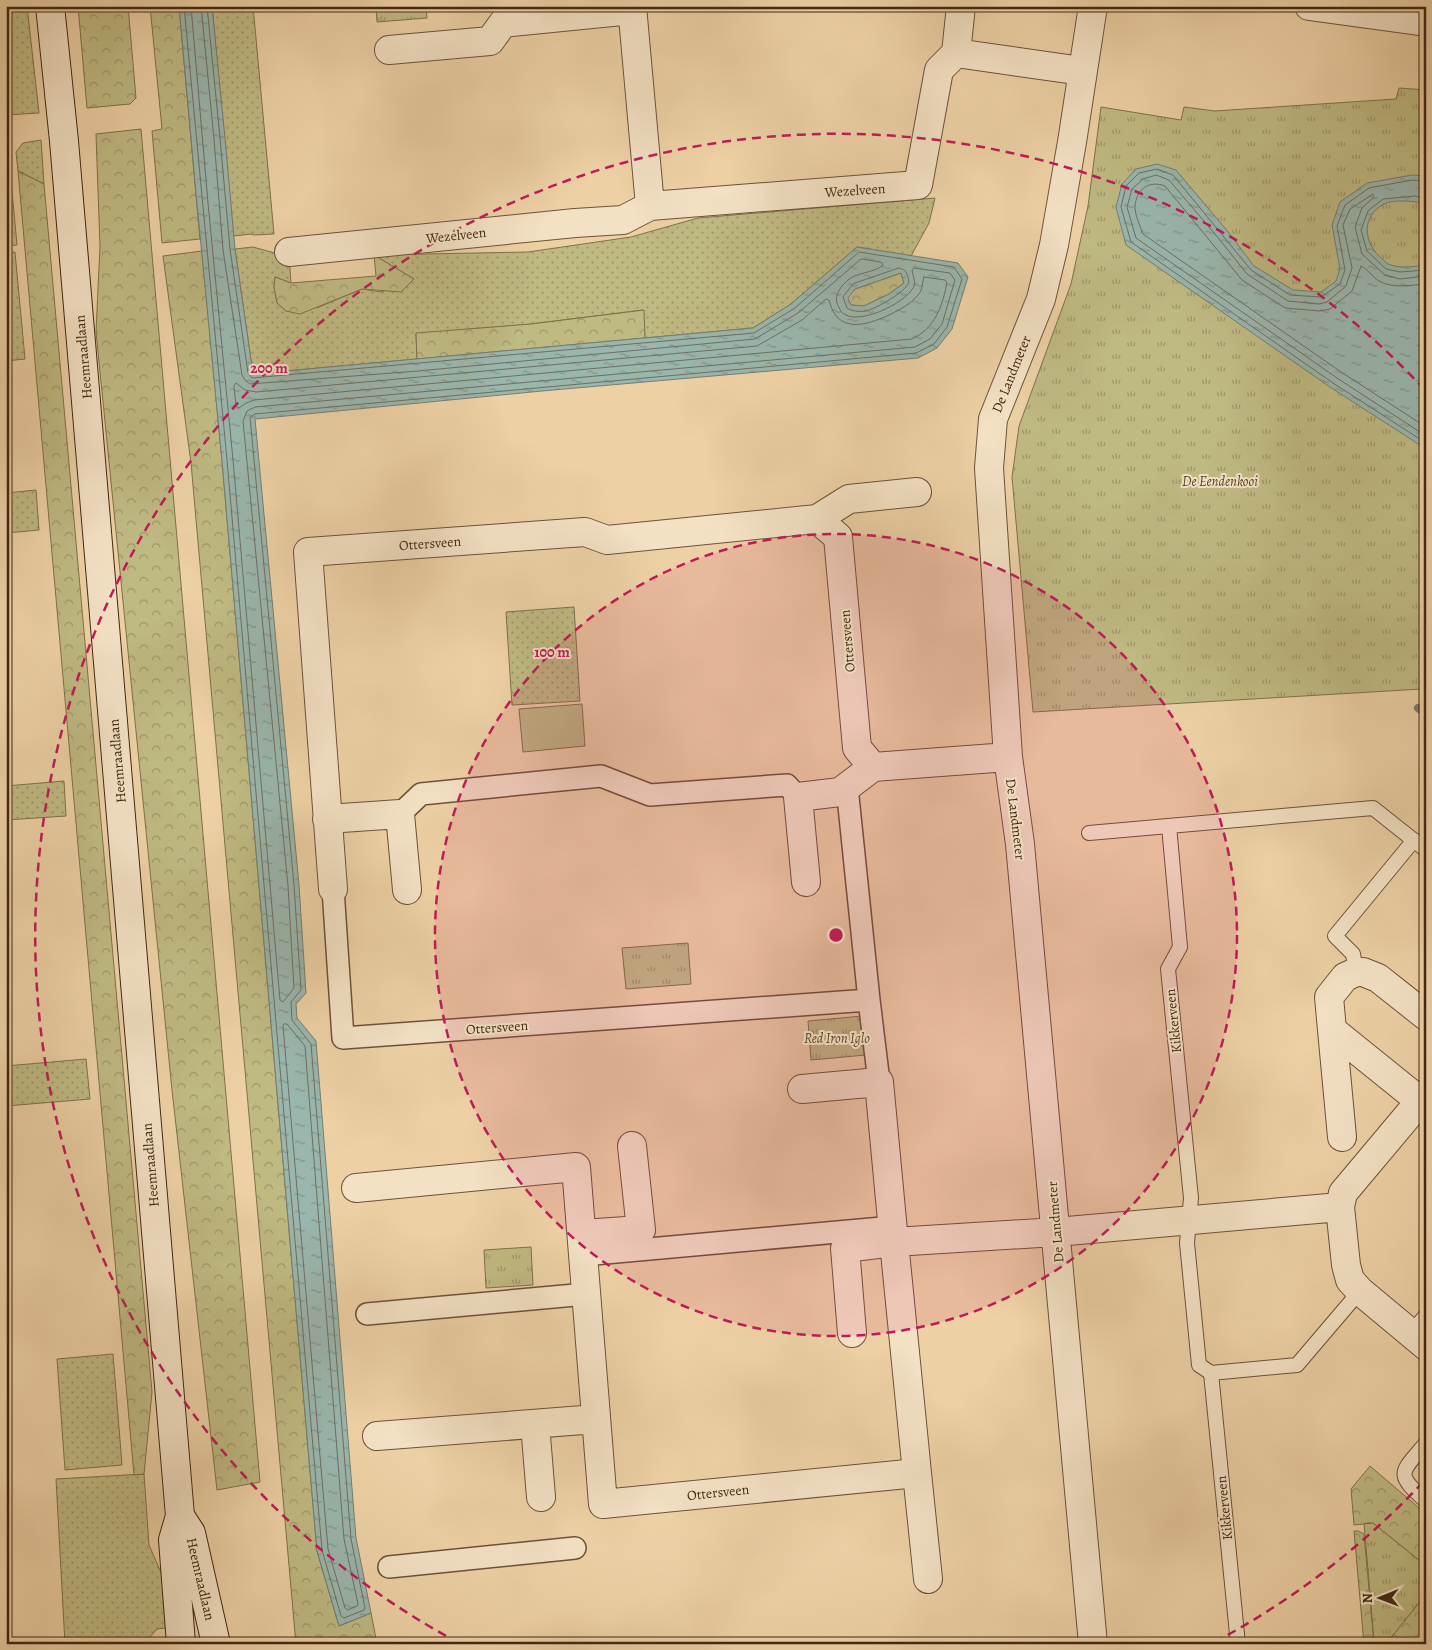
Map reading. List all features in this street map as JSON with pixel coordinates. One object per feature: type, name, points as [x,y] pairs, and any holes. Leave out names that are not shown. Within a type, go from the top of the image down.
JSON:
[{"type":"street","name":"Heemraadlaan","points":[[50,6],[64,141],[180,1516],[173,1540],[182,1644]]},
{"type":"street","points":[[961,6],[956,53],[1082,72]]},
{"type":"street","name":"De Landmeter","points":[[1093,6],[1054,246],[1041,298],[993,419],[989,468],[1008,757],[1021,854],[1093,1644]]},
{"type":"street","points":[[1309,6],[1426,22]]},
{"type":"street","points":[[389,50],[490,41],[503,23],[539,13],[632,8],[650,206]]},
{"type":"street","name":"Wezelveen","points":[[289,252],[575,223],[623,220],[650,206],[918,185],[939,70],[956,53]]},
{"type":"street","name":"Ottersveen","points":[[869,1000],[343,1038],[308,552],[585,532],[607,540],[817,519],[849,499],[917,492]]},
{"type":"street","name":"Ottersveen","points":[[817,519],[838,537],[857,748],[873,767]]},
{"type":"street","points":[[798,797],[840,792],[873,767],[1008,757]]},
{"type":"street","points":[[327,819],[400,814],[421,794],[601,776],[650,795],[787,785],[798,797],[806,882]]},
{"type":"street","points":[[847,788],[869,1000],[880,1082],[893,1235],[928,1579]]},
{"type":"street","points":[[400,814],[407,890]]},
{"type":"street","points":[[1342,1137],[1329,997],[1345,978],[1356,972],[1370,973],[1426,1016]]},
{"type":"street","points":[[1332,1030],[1423,1098],[1340,1199],[1347,1273],[1350,1280],[1360,1291],[1421,1332]]},
{"type":"street","points":[[802,1089],[880,1082]]},
{"type":"street","points":[[582,1244],[641,1230],[632,1146]]},
{"type":"street","name":"Ottersveen","points":[[356,1188],[576,1168],[603,1504],[918,1473]]},
{"type":"street","points":[[582,1244],[1056,1232],[1340,1207]]},
{"type":"street","points":[[852,1334],[845,1248],[893,1235]]},
{"type":"street","points":[[367,1314],[586,1294]]},
{"type":"street","points":[[377,1436],[596,1419]]},
{"type":"street","points":[[535,1424],[541,1497]]},
{"type":"street","name":"Heemraadlaan","points":[[180,1516],[191,1534],[216,1644]]},
{"type":"street","points":[[389,1567],[575,1548]]},
{"type":"lane","points":[[1089,833],[1373,808],[1426,850]]},
{"type":"lane","name":"Kikkerveen","points":[[1169,826],[1180,947],[1168,969],[1191,1198],[1187,1243],[1199,1365],[1211,1373],[1238,1644]]},
{"type":"lane","points":[[1356,972],[1353,954],[1335,936],[1414,840]]},
{"type":"lane","points":[[1211,1373],[1297,1365],[1360,1291]]},
{"type":"lane","points":[[1426,1443],[1404,1473],[1406,1483],[1426,1501]]},
{"type":"green space","points":[[6,6],[27,6],[39,113],[6,115]]},
{"type":"green space","points":[[78,6],[128,6],[136,98],[130,104],[87,108]]},
{"type":"green space","points":[[150,6],[179,6],[200,239],[162,243],[152,131],[162,129]]},
{"type":"green space","points":[[212,6],[253,6],[274,234],[233,236]]},
{"type":"green space","points":[[376,6],[426,6],[427,18],[377,22]]},
{"type":"green space","name":"De Eendenkooi","points":[[1399,88],[1426,90],[1426,692],[1422,689],[1033,712],[1012,477],[1019,426],[1071,284],[1088,206],[1101,107],[1181,120],[1184,107],[1215,111],[1396,99]]},
{"type":"green space","points":[[141,129],[260,1482],[217,1490],[172,1090],[96,332],[100,246],[96,134]]},
{"type":"green space","points":[[6,138],[17,245],[6,246]]},
{"type":"green space","points":[[41,140],[44,184],[18,171],[16,152],[23,143]]},
{"type":"green space","points":[[18,171],[44,184],[152,1392],[144,1474],[134,1475]]},
{"type":"green space","points":[[935,198],[929,223],[911,256],[857,247],[791,304],[753,328],[645,338],[643,310],[531,324],[416,334],[417,359],[253,374],[235,249],[253,247],[289,257],[291,283],[275,277],[274,287],[277,303],[286,311],[319,307],[362,289],[381,292],[414,279],[374,255],[528,252],[631,237],[698,218]]},
{"type":"green space","points":[[202,251],[317,1551],[339,1626],[371,1613],[377,1644],[296,1644],[191,463],[163,256]]},
{"type":"green space","points":[[15,252],[25,359],[6,361],[6,253]]},
{"type":"green space","points":[[374,255],[414,279],[401,292],[362,289],[300,314],[286,311],[277,303],[274,287],[275,277],[291,283],[376,276]]},
{"type":"green space","points":[[901,273],[904,283],[889,294],[864,306],[851,305],[847,298],[855,289]]},
{"type":"green space","points":[[644,310],[645,338],[417,359],[416,333],[531,324]]},
{"type":"green space","points":[[36,490],[39,530],[6,533],[6,493]]},
{"type":"green space","points":[[574,607],[580,701],[512,705],[506,612]]},
{"type":"green space","points":[[582,704],[585,746],[523,752],[519,709]]},
{"type":"green space","points":[[64,781],[66,816],[6,820],[6,786]]},
{"type":"green space","points":[[688,943],[691,984],[626,989],[622,948]]},
{"type":"green space","name":"Red Iron Iglo","points":[[862,1016],[866,1055],[811,1060],[808,1021]]},
{"type":"green space","points":[[86,1059],[90,1099],[6,1106],[6,1066]]},
{"type":"green space","points":[[531,1247],[533,1285],[486,1288],[484,1250]]},
{"type":"green space","points":[[113,1354],[122,1465],[65,1470],[57,1359]]},
{"type":"green space","points":[[1370,1466],[1426,1514],[1426,1566],[1373,1523],[1354,1525],[1351,1489]]},
{"type":"green space","points":[[144,1474],[149,1545],[170,1593],[173,1627],[157,1629],[144,1644],[65,1644],[56,1479]]},
{"type":"green space","points":[[1373,1523],[1426,1566],[1426,1594],[1390,1639],[1374,1640],[1364,1524]]},
{"type":"green space","points":[[1354,1531],[1364,1534],[1374,1644],[1364,1644]]},
{"type":"green space","points":[[1426,1594],[1426,1637],[1420,1644],[1391,1644],[1390,1639]]},
{"type":"water","points":[[179,6],[212,6],[235,249],[253,374],[753,328],[791,304],[857,247],[958,263],[968,277],[952,329],[937,348],[918,358],[542,391],[255,419],[299,885],[306,993],[296,1004],[297,1018],[316,1041],[356,1538],[371,1613],[339,1626],[317,1551],[222,461]],"holes":[[[901,273],[904,283],[889,294],[864,306],[851,305],[848,298],[855,289]]]},
{"type":"water","points":[[1157,164],[1176,170],[1254,266],[1293,290],[1321,292],[1336,281],[1340,269],[1332,225],[1340,202],[1367,183],[1412,175],[1426,176],[1426,204],[1405,201],[1388,202],[1377,209],[1372,215],[1367,228],[1370,243],[1374,250],[1388,264],[1404,267],[1426,265],[1426,449],[1330,387],[1126,245],[1116,207],[1122,184],[1136,169]]},
{"type":"waterway","points":[[1418,708],[1426,714]]}]
